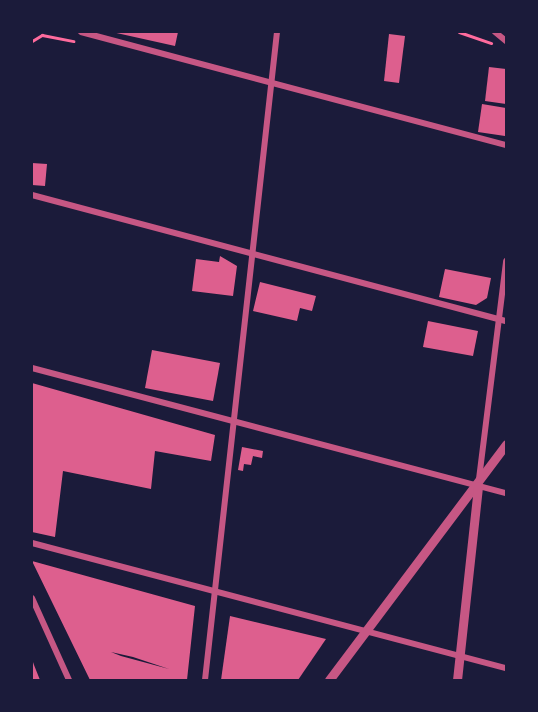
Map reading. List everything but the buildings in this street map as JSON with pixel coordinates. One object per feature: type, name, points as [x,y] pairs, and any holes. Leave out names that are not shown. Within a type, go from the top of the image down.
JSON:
[{"type":"street","points":[[81,32],[507,145]]},
{"type":"street","points":[[205,681],[231,420],[274,83],[277,32]]},
{"type":"street","points":[[495,32],[507,41]]},
{"type":"street","points":[[32,195],[507,321]]},
{"type":"street","points":[[457,681],[478,485],[507,261]]},
{"type":"street","points":[[32,368],[507,493]]},
{"type":"street","points":[[329,681],[507,444]]},
{"type":"street","points":[[32,543],[507,668]]},
{"type":"street","points":[[32,598],[69,681]]},
{"type":"path","points":[[459,32],[500,48]]},
{"type":"path","points":[[32,41],[42,35],[73,41]]}]
